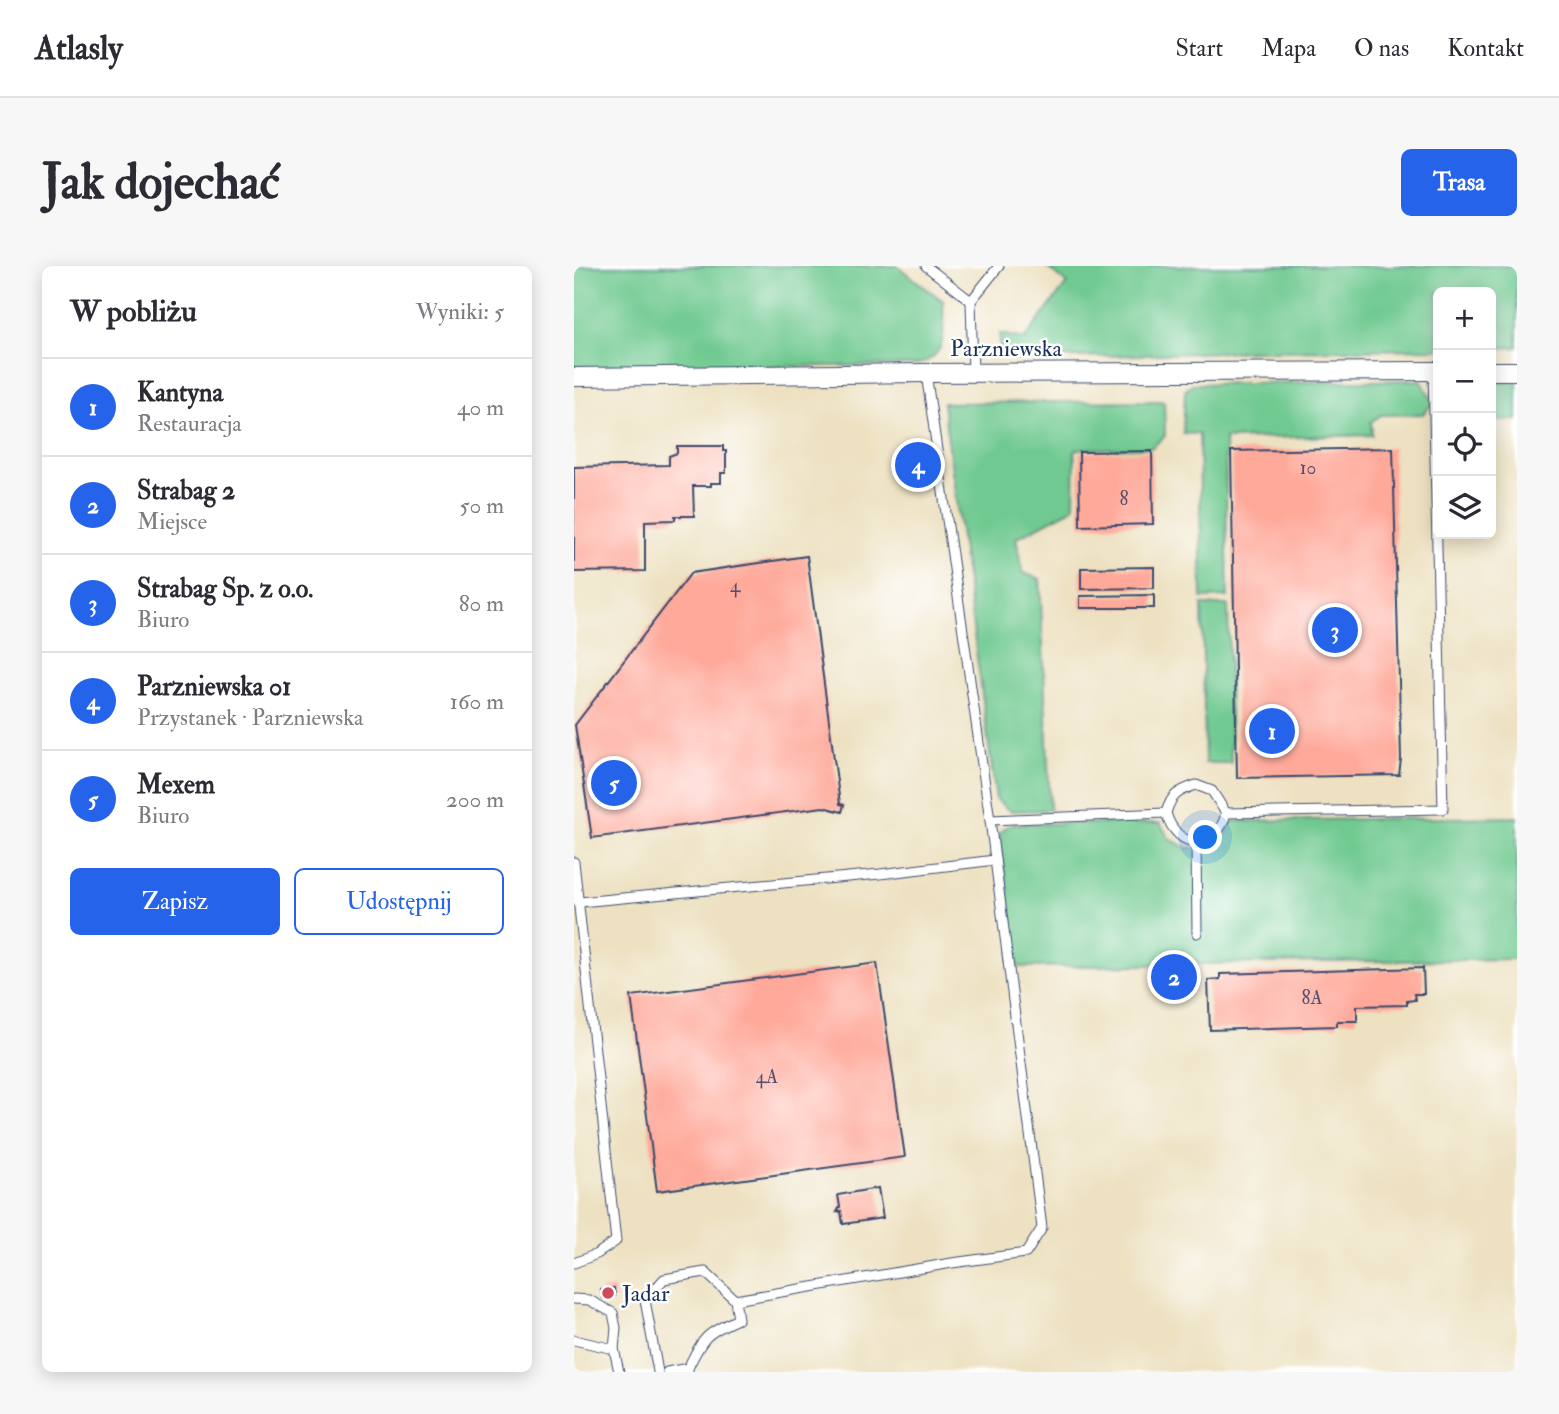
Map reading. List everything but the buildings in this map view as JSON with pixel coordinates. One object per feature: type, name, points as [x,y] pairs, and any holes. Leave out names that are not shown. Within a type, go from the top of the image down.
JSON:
[{"type":"street","name":"Parzniewska","points":[[574,377],[973,372],[1433,371]]},
{"type":"street","points":[[1496,371],[1517,371]]},
{"type":"lane","points":[[926,266],[971,300]]},
{"type":"lane","points":[[973,372],[971,300],[999,266]]},
{"type":"lane","points":[[736,1300],[952,1263],[1026,1254],[1042,1227],[990,820],[926,373]]},
{"type":"lane","points":[[1226,813],[1443,809],[1437,413]]},
{"type":"lane","points":[[1196,785],[1212,791],[1226,813],[1217,833],[1196,842],[1178,837],[1170,826],[1166,813],[1170,799],[1183,789],[1196,785]]},
{"type":"lane","points":[[990,820],[1166,813]]},
{"type":"lane","points":[[1196,842],[1197,933]]},
{"type":"lane","points":[[577,900],[880,874],[995,860]]},
{"type":"lane","points":[[574,862],[616,1241],[597,1254],[574,1263]]},
{"type":"lane","points":[[658,1372],[645,1300],[664,1279],[705,1272],[736,1300],[738,1319],[715,1329],[702,1340],[688,1370],[667,1372]]},
{"type":"lane","points":[[574,1299],[589,1300],[613,1312],[616,1328],[614,1349],[619,1372]]},
{"type":"lane","points":[[574,1340],[614,1349]]},
{"type":"green space","points":[[574,266],[897,266],[943,301],[942,341],[934,356],[914,365],[574,369]]},
{"type":"green space","points":[[1045,266],[1517,266],[1517,347],[1496,348],[1496,287],[1433,287],[1433,349],[1256,351],[1017,359],[1000,350],[1000,334],[1025,339],[1067,283]]},
{"type":"green space","points":[[1420,380],[1433,403],[1423,414],[1381,415],[1371,422],[1372,435],[1225,439],[1228,597],[1202,598],[1199,434],[1183,433],[1185,391],[1192,384]]},
{"type":"green space","points":[[1517,382],[1517,420],[1496,420],[1496,383]]},
{"type":"green space","points":[[1164,401],[1165,436],[1151,448],[1077,449],[1074,508],[1016,538],[1023,573],[1040,579],[1050,810],[1010,811],[996,799],[943,403]]},
{"type":"green space","points":[[1202,605],[1228,605],[1231,763],[1205,763]]},
{"type":"green space","points":[[1517,817],[1517,957],[1513,959],[1018,967],[999,833],[1011,824],[1160,823],[1169,838],[1186,848],[1208,847],[1225,836],[1233,821]]},
{"type":"place","name":"Parzniewska 01","points":[[918,465]]},
{"type":"place","name":"Strabag Sp. z o.o.","points":[[1335,630]]},
{"type":"place","name":"Kantyna","points":[[1272,731]]},
{"type":"place","name":"Mexem","points":[[614,783]]},
{"type":"place","name":"Strabag 2","points":[[1174,977]]},
{"type":"place","name":"Jadar","points":[[608,1293]]}]
